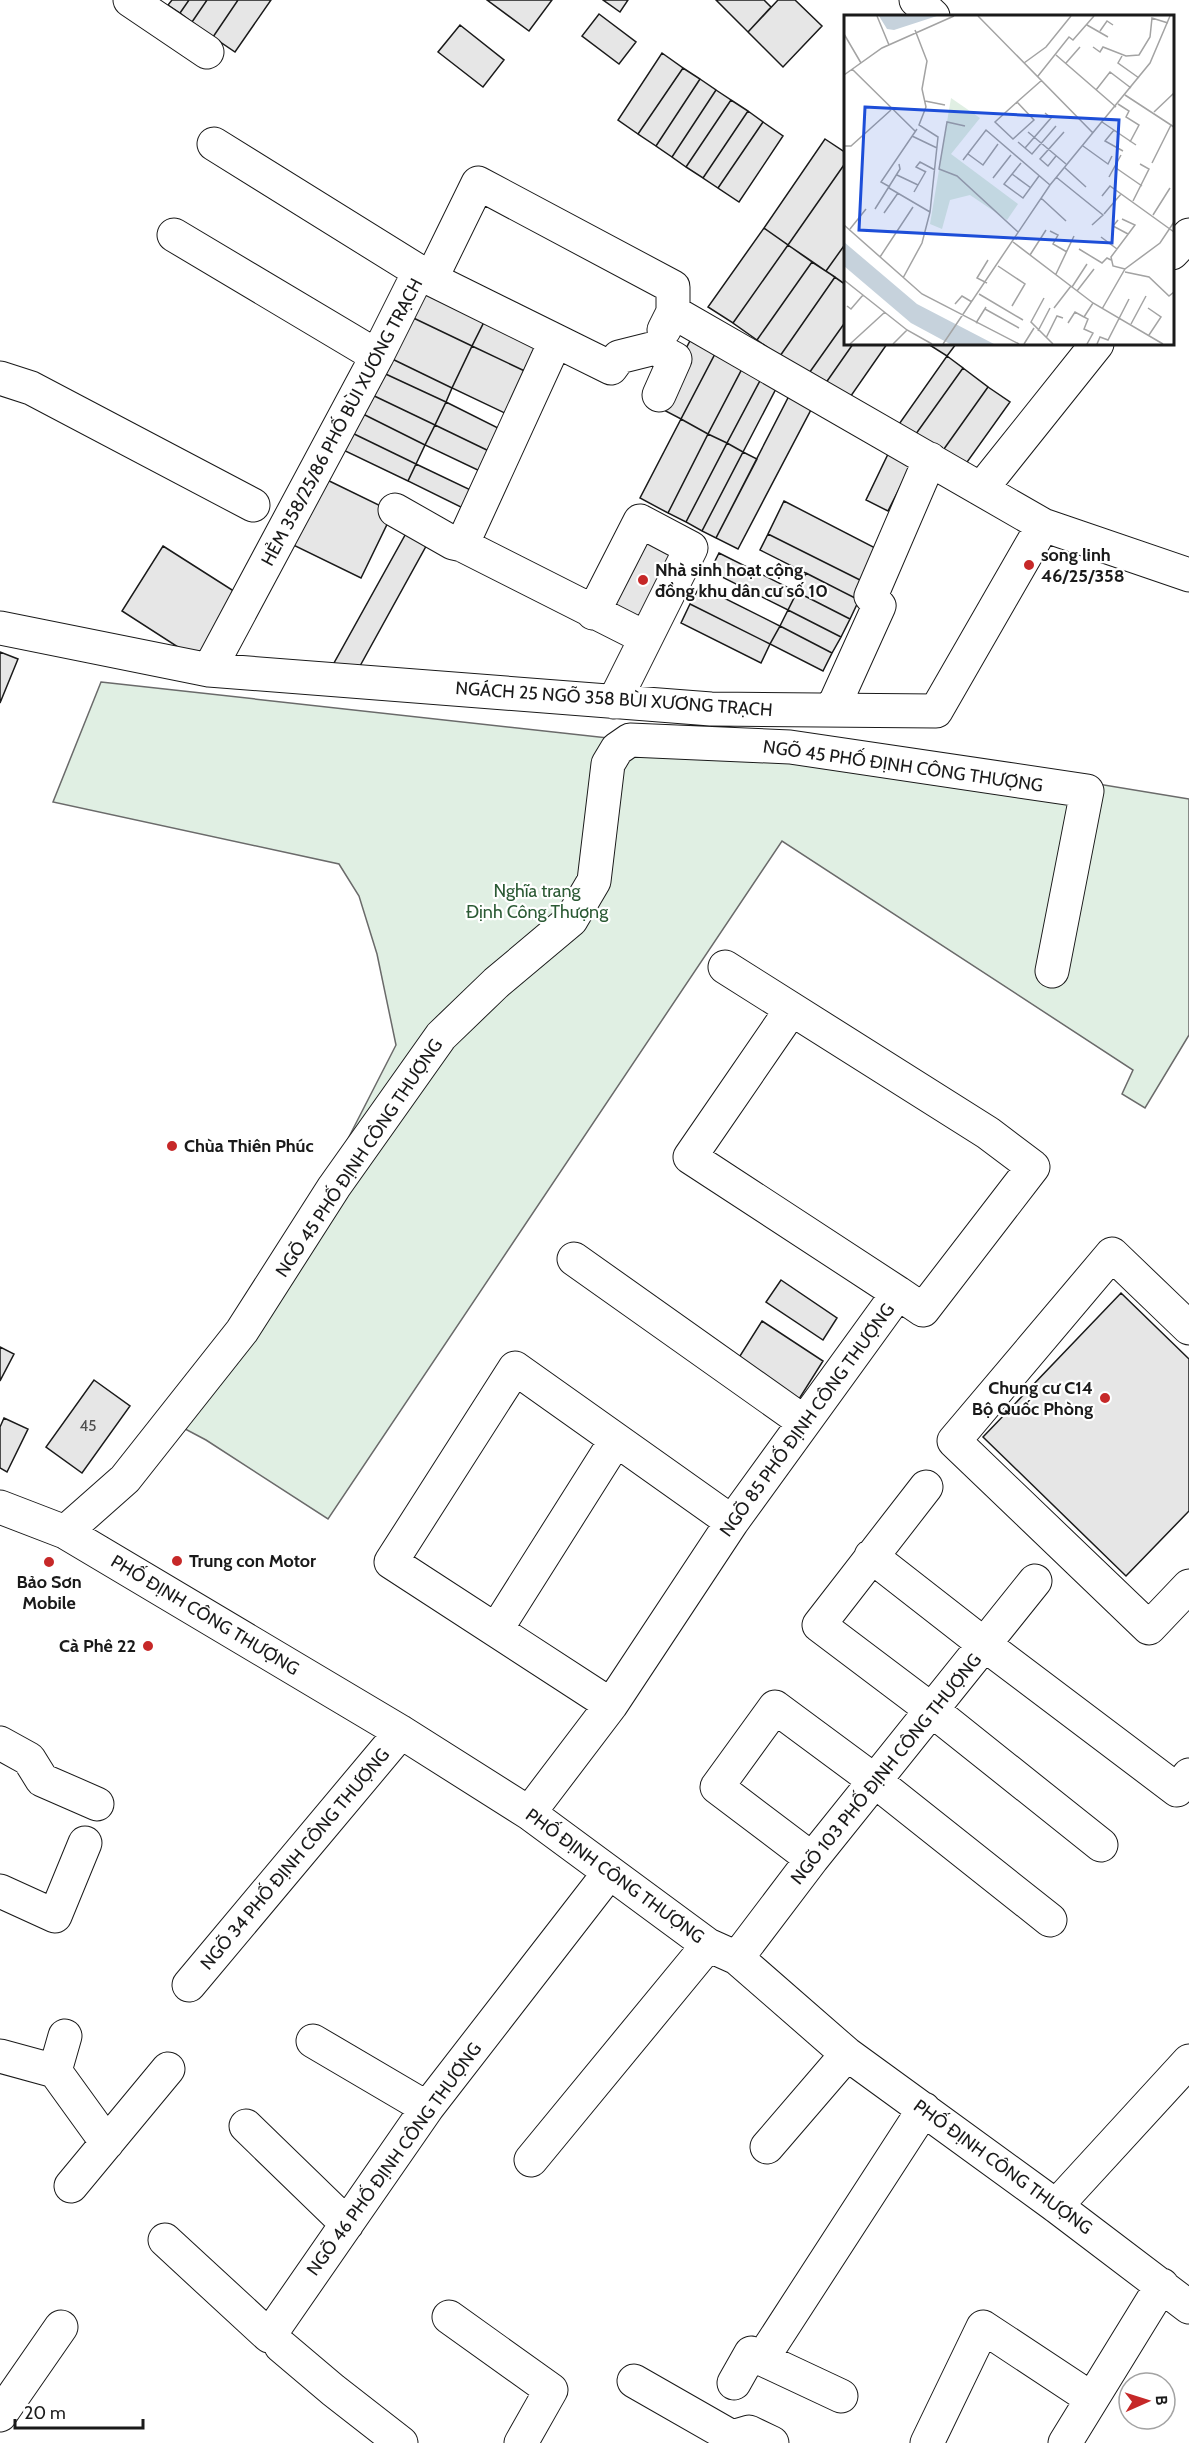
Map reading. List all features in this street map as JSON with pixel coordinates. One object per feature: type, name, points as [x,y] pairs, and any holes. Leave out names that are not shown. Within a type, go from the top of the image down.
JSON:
[{"type":"street","points":[[130,0],[207,52]]},
{"type":"street","points":[[916,0],[932,15]]},
{"type":"street","points":[[214,144],[425,276],[478,183],[673,287],[674,312],[655,348],[675,359],[659,395]]},
{"type":"street","points":[[174,235],[377,356]]},
{"type":"street","name":"HẺM 358/25/86 PHỐ BÙI XƯƠNG TRẠCH","points":[[209,670],[377,356],[425,276],[611,368],[620,357],[655,348]]},
{"type":"street","points":[[674,312],[1043,525],[1189,575]]},
{"type":"street","points":[[462,545],[555,342]]},
{"type":"street","points":[[982,488],[1096,345]]},
{"type":"street","points":[[0,378],[31,388],[253,505]]},
{"type":"street","points":[[832,710],[879,606],[871,596],[930,459]]},
{"type":"street","points":[[395,510],[453,543],[462,545],[646,638]]},
{"type":"street","points":[[593,613],[640,521],[692,548],[614,702]]},
{"type":"street","name":"NGÁCH 25 NGÕ 358 BÙI XƯƠNG TRẠCH","points":[[0,627],[209,670],[711,709],[936,711],[1043,525]]},
{"type":"street","name":"NGÕ 45 PHỐ ĐỊNH CÔNG THƯỢNG","points":[[65,1532],[125,1479],[242,1331],[334,1187],[441,1036],[496,983],[571,920],[594,881],[608,764],[617,749],[630,740],[790,747],[1087,791],[1052,971]]},
{"type":"street","name":"NGÕ 85 PHỐ ĐỊNH CÔNG THƯỢNG","points":[[529,1813],[611,1705],[732,1522],[898,1293],[922,1310],[1033,1167],[988,1133],[725,967]]},
{"type":"street","points":[[791,1010],[690,1156],[898,1293]]},
{"type":"street","points":[[1189,1328],[1112,1254],[954,1441],[1149,1628],[1189,1586]]},
{"type":"street","points":[[576,1256],[804,1422]]},
{"type":"street","points":[[611,1705],[391,1562],[515,1368],[732,1522]]},
{"type":"street","points":[[496,1630],[616,1440]]},
{"type":"street","points":[[926,1486],[819,1625],[933,1711],[1101,1845]]},
{"type":"street","name":"PHỐ ĐỊNH CÔNG THƯỢNG","points":[[0,1506],[65,1532],[401,1732],[529,1813],[609,1873],[723,1952],[847,2054],[1056,2206],[1189,2307]]},
{"type":"street","points":[[871,1556],[984,1645],[1177,1790],[1189,1775]]},
{"type":"street","name":"NGÕ 103 PHỐ ĐỊNH CÔNG THƯỢNG","points":[[531,2160],[812,1859],[1035,1581]]},
{"type":"street","points":[[812,1859],[717,1787],[775,1707],[875,1781],[1050,1920]]},
{"type":"street","name":"NGÕ 34 PHỐ ĐỊNH CÔNG THƯỢNG","points":[[189,1986],[401,1732]]},
{"type":"street","points":[[0,1743],[29,1759],[42,1780],[97,1803]]},
{"type":"street","points":[[0,1891],[55,1916],[85,1843]]},
{"type":"street","name":"NGÕ 46 PHỐ ĐỊNH CÔNG THƯỢNG","points":[[165,2240],[269,2336],[427,2108],[609,1873]]},
{"type":"street","points":[[55,2071],[65,2036]]},
{"type":"street","points":[[313,2041],[427,2108]]},
{"type":"street","points":[[767,2146],[847,2054]]},
{"type":"street","points":[[0,2056],[55,2071],[107,2143]]},
{"type":"street","points":[[1056,2206],[1189,2061]]},
{"type":"street","points":[[71,2186],[168,2069]]},
{"type":"street","points":[[762,2359],[924,2109]]},
{"type":"street","points":[[246,2126],[347,2224]]},
{"type":"street","points":[[1065,2443],[1162,2285]]},
{"type":"street","points":[[449,2317],[551,2390],[521,2443]]},
{"type":"street","points":[[0,2415],[61,2327]]},
{"type":"street","points":[[927,2443],[983,2327],[1092,2399]]},
{"type":"street","points":[[281,2346],[333,2391],[402,2443]]},
{"type":"street","points":[[734,2383],[751,2353],[841,2396]]},
{"type":"street","points":[[634,2381],[731,2440],[749,2432],[772,2443]]},
{"type":"green space","name":"Nghĩa trang Định Công Thượng","points":[[101,682],[608,738],[664,725],[819,738],[1189,799],[1189,1035],[1145,1108],[1122,1094],[1133,1070],[782,841],[328,1519],[206,1440],[170,1421],[292,1248],[396,1045],[377,954],[359,896],[339,864],[53,802]]},
{"type":"building","points":[[172,0],[189,0],[180,13],[168,5]]},
{"type":"building","points":[[189,0],[207,0],[192,22],[180,13]]},
{"type":"building","points":[[207,0],[238,0],[213,37],[192,22]]},
{"type":"building","points":[[238,0],[271,0],[235,52],[213,37]]},
{"type":"building","points":[[487,0],[552,0],[529,31]]},
{"type":"building","points":[[603,0],[628,0],[620,12]]},
{"type":"building","points":[[716,0],[764,0],[771,7],[748,32]]},
{"type":"building","points":[[778,0],[795,0],[822,26],[783,67],[748,32]]},
{"type":"building","points":[[599,14],[636,42],[619,64],[582,36]]},
{"type":"building","points":[[460,25],[504,60],[483,87],[438,52]]},
{"type":"building","points":[[662,53],[683,68],[638,134],[618,120]]},
{"type":"building","points":[[683,68],[700,79],[656,146],[638,134]]},
{"type":"building","points":[[700,79],[716,90],[672,157],[656,146]]},
{"type":"building","points":[[716,90],[731,100],[686,167],[672,157]]},
{"type":"building","points":[[731,100],[748,111],[703,178],[686,167]]},
{"type":"building","points":[[748,111],[763,122],[718,188],[703,178]]},
{"type":"building","points":[[763,122],[783,136],[739,202],[718,188]]},
{"type":"building","points":[[825,139],[844,152],[844,165],[788,245],[764,228]]},
{"type":"building","points":[[844,165],[844,246],[826,271],[788,245]]},
{"type":"building","points":[[764,228],[788,245],[733,323],[708,307]]},
{"type":"building","points":[[788,245],[812,262],[757,340],[733,323]]},
{"type":"building","points":[[844,246],[844,284],[826,271]]},
{"type":"building","points":[[812,262],[835,277],[780,356],[757,340]]},
{"type":"building","points":[[835,277],[844,284],[844,324],[807,376],[780,356]]},
{"type":"building","points":[[417,285],[486,318],[472,346],[403,313]]},
{"type":"building","points":[[403,313],[472,346],[452,388],[384,355]]},
{"type":"building","points":[[486,318],[544,346],[531,374],[472,346]]},
{"type":"building","points":[[844,324],[844,345],[852,345],[823,387],[807,376]]},
{"type":"building","points":[[692,337],[717,350],[681,419],[656,406]]},
{"type":"building","points":[[852,345],[886,345],[846,403],[823,387]]},
{"type":"building","points":[[930,345],[955,345],[947,356]]},
{"type":"building","points":[[472,346],[531,374],[511,416],[452,388]]},
{"type":"building","points":[[717,350],[744,365],[708,434],[681,419]]},
{"type":"building","points":[[384,355],[452,388],[446,402],[377,370]]},
{"type":"building","points":[[947,356],[963,368],[913,438],[897,427]]},
{"type":"building","points":[[744,365],[763,375],[727,443],[708,434]]},
{"type":"building","points":[[963,368],[988,387],[939,456],[913,438]]},
{"type":"building","points":[[377,370],[446,402],[435,425],[366,392]]},
{"type":"building","points":[[763,375],[779,383],[743,452],[727,443]]},
{"type":"building","points":[[988,387],[1010,402],[960,472],[939,456]]},
{"type":"building","points":[[366,392],[435,425],[425,445],[357,411]]},
{"type":"building","points":[[791,392],[814,404],[738,549],[716,538]]},
{"type":"building","points":[[446,402],[504,431],[493,453],[435,425]]},
{"type":"building","points":[[357,411],[425,445],[416,464],[348,431]]},
{"type":"building","points":[[681,419],[708,434],[668,513],[640,498]]},
{"type":"building","points":[[435,425],[493,453],[484,473],[425,445]]},
{"type":"building","points":[[348,431],[416,464],[408,481],[339,448]]},
{"type":"building","points":[[708,434],[727,443],[686,522],[668,513]]},
{"type":"building","points":[[727,443],[743,452],[702,531],[686,522]]},
{"type":"building","points":[[890,450],[913,461],[888,511],[866,500]]},
{"type":"building","points":[[743,452],[757,459],[716,538],[702,531]]},
{"type":"building","points":[[416,464],[477,493],[469,511],[408,481]]},
{"type":"building","points":[[317,475],[393,512],[361,578],[285,541]]},
{"type":"building","points":[[784,501],[883,552],[868,584],[768,534]]},
{"type":"building","points":[[409,528],[430,539],[355,675],[334,663]]},
{"type":"building","name":"Nhà sinh hoạt cộng đồng khu dân cư số 10","points":[[640,531],[684,553],[647,628],[603,606]]},
{"type":"building","points":[[768,534],[868,584],[859,600],[760,550]]},
{"type":"building","points":[[163,546],[240,595],[198,660],[122,611]]},
{"type":"building","points":[[719,553],[797,592],[788,610],[710,571]]},
{"type":"building","points":[[806,573],[859,600],[850,619],[797,592]]},
{"type":"building","points":[[700,586],[780,626],[770,644],[690,604]]},
{"type":"building","points":[[797,592],[850,619],[841,637],[788,610]]},
{"type":"building","points":[[690,604],[770,644],[761,663],[681,623]]},
{"type":"building","points":[[788,610],[841,637],[832,653],[780,626]]},
{"type":"building","points":[[780,626],[832,653],[823,671],[770,644]]},
{"type":"building","points":[[0,652],[18,659],[0,703]]},
{"type":"building","points":[[781,1280],[837,1318],[823,1340],[766,1302]]},
{"type":"building","name":"Chung cư C14 Bộ Quốc Phòng","points":[[1121,1293],[1189,1359],[1189,1511],[1126,1576],[983,1437]]},
{"type":"building","points":[[762,1321],[823,1361],[794,1407],[733,1367]]},
{"type":"building","points":[[0,1347],[14,1354],[0,1381]]},
{"type":"building","points":[[94,1380],[130,1406],[82,1473],[46,1447]]},
{"type":"building","points":[[4,1418],[28,1429],[7,1472],[0,1468],[0,1427]]},
{"type":"place","name":"song linh 46/25/358","points":[[1029,565]]},
{"type":"place","name":"Nhà sinh hoạt cộng đồng khu dân cư số 10","points":[[643,580]]},
{"type":"place","name":"Chùa Thiên Phúc","points":[[172,1146]]},
{"type":"place","name":"Chung cư C14 Bộ Quốc Phòng","points":[[1105,1398]]},
{"type":"place","name":"Trung con Motor","points":[[177,1561]]},
{"type":"place","name":"Bảo Sơn Mobile","points":[[49,1562]]},
{"type":"place","name":"Cà Phê 22","points":[[148,1646]]}]
